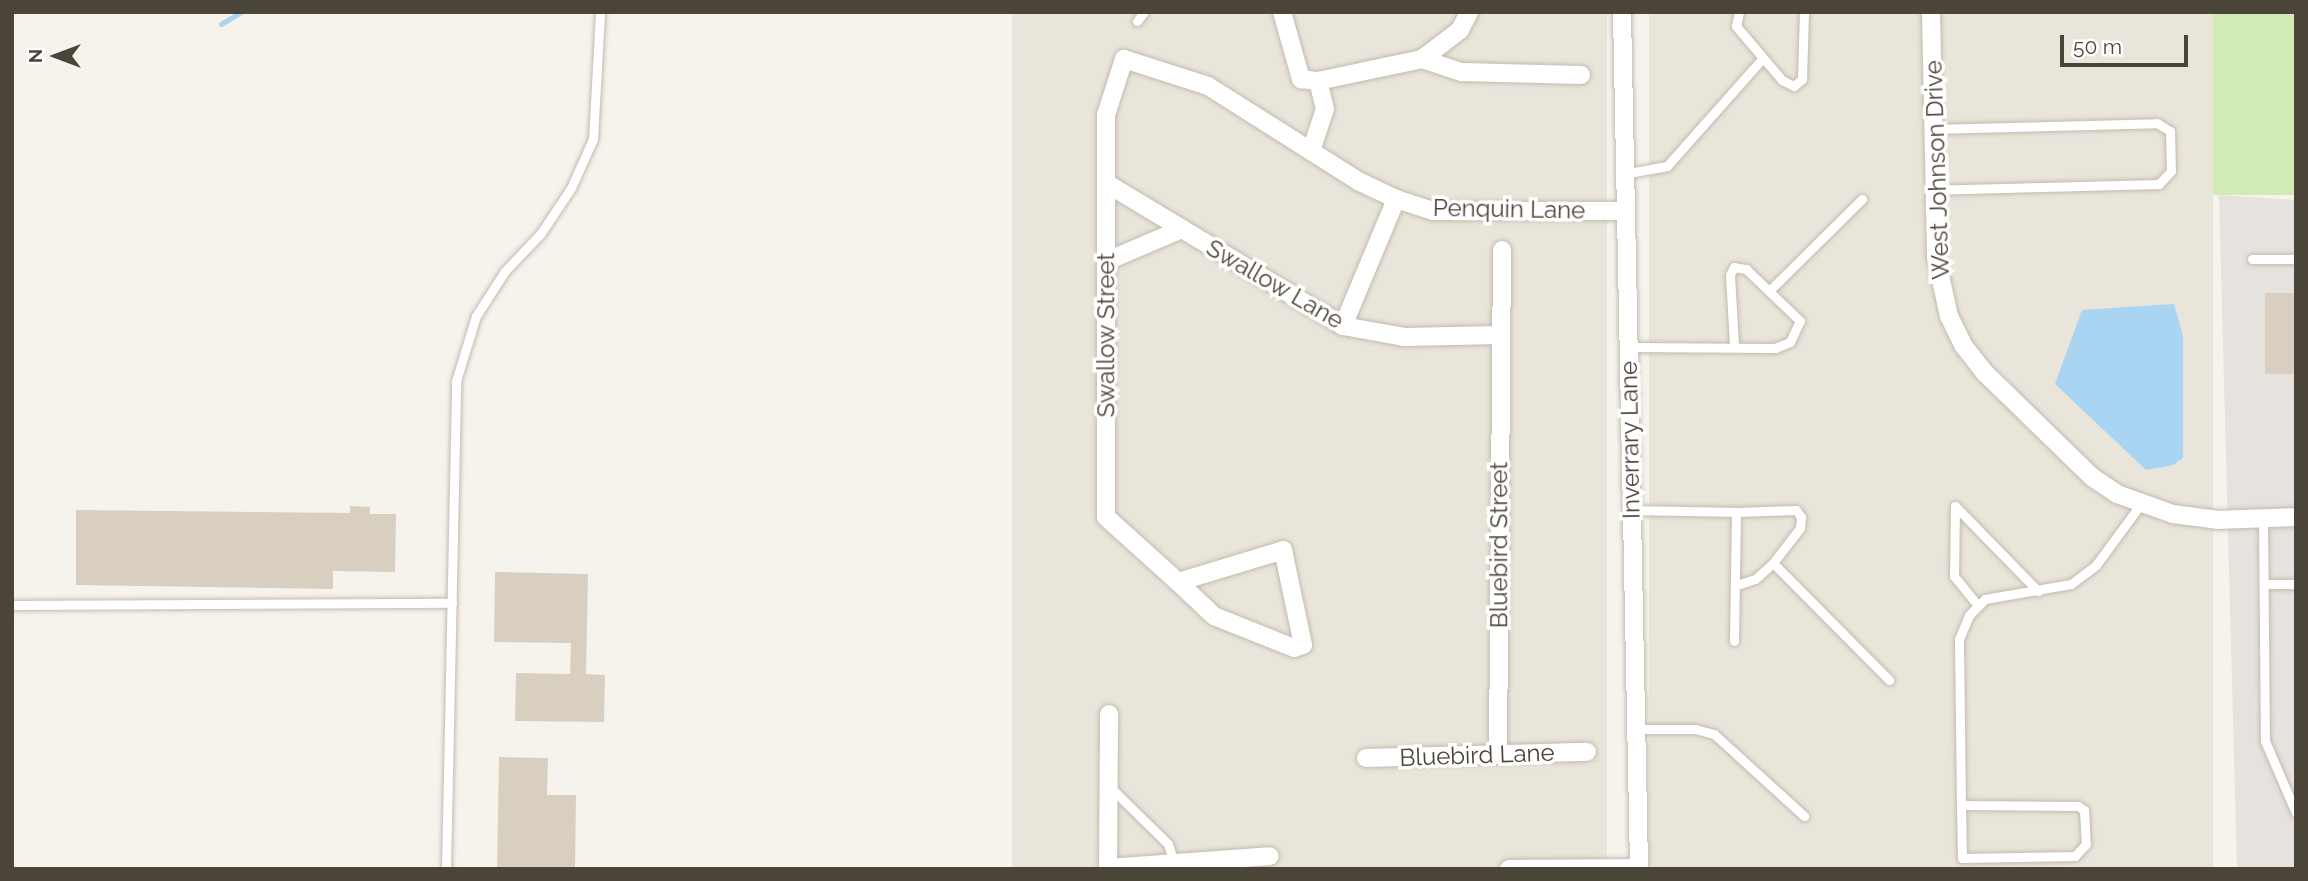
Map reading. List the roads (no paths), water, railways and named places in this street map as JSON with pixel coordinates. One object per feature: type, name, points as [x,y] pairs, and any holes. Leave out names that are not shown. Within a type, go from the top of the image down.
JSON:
[{"type":"street","points":[[1282,12],[1301,79],[1318,81],[1422,59],[1460,30],[1469,12]]},
{"type":"street","name":"Inverrary Lane","points":[[1622,12],[1623,174],[1639,868]]},
{"type":"street","name":"West Johnson Drive","points":[[1931,12],[1938,279],[1963,345],[1984,372],[2092,477],[2140,505],[2218,520],[2296,517]]},
{"type":"street","name":"Penquin Lane","points":[[1124,59],[1208,86],[1311,151],[1396,200],[1433,211],[1624,211]]},
{"type":"street","name":"Swallow Street","points":[[1124,59],[1106,115],[1105,517],[1214,617],[1294,648],[1303,645],[1283,550],[1178,582]]},
{"type":"street","points":[[1422,59],[1461,72],[1581,75]]},
{"type":"street","points":[[1311,151],[1325,109],[1318,81]]},
{"type":"street","name":"Swallow Lane","points":[[1106,183],[1343,326],[1404,337],[1500,335]]},
{"type":"street","points":[[1343,326],[1396,200]]},
{"type":"street","points":[[1107,261],[1182,229]]},
{"type":"street","name":"Bluebird Street","points":[[1497,755],[1502,250]]},
{"type":"street","points":[[1109,714],[1108,868],[1270,856]]},
{"type":"street","name":"Bluebird Lane","points":[[1366,758],[1587,752]]},
{"type":"street","points":[[1509,869],[1639,868]]},
{"type":"lane","points":[[446,869],[456,382],[476,316],[505,271],[541,233],[571,188],[593,139],[600,12]]},
{"type":"lane","points":[[1137,21],[1144,12]]},
{"type":"lane","points":[[1739,12],[1736,26],[1782,80],[1794,86],[1801,79],[1804,12]]},
{"type":"lane","points":[[1623,174],[1667,166],[1763,58]]},
{"type":"lane","points":[[1934,129],[2157,123],[2170,131],[2171,171],[2159,184],[1935,190]]},
{"type":"lane","points":[[1769,291],[1862,199]]},
{"type":"lane","points":[[2252,259],[2296,259]]},
{"type":"lane","points":[[1629,346],[1734,344],[1775,348],[1790,342],[1800,321],[1746,269],[1734,267],[1730,275],[1734,344]]},
{"type":"lane","points":[[1961,805],[2078,806],[2084,810],[2086,844],[2074,856],[1964,861],[1961,805],[1959,639],[1969,615],[1985,599],[2071,584],[2095,565],[2140,505]]},
{"type":"lane","points":[[1978,606],[1954,576],[1955,506],[2038,591]]},
{"type":"lane","points":[[1632,510],[1796,510],[1800,528],[1773,563],[1755,579],[1737,585]]},
{"type":"lane","points":[[1734,641],[1737,585],[1736,512]]},
{"type":"lane","points":[[2263,518],[2265,741],[2296,813]]},
{"type":"lane","points":[[1773,563],[1889,680]]},
{"type":"lane","points":[[2264,584],[2296,584]]},
{"type":"lane","points":[[12,605],[452,603]]},
{"type":"lane","points":[[1636,729],[1695,729],[1714,734],[1804,816]]},
{"type":"lane","points":[[1109,786],[1168,844],[1174,863]]},
{"type":"water","points":[[2174,304],[2183,336],[2183,458],[2173,465],[2146,470],[2055,384],[2082,310]]},
{"type":"waterway","points":[[221,24],[241,12]]}]
